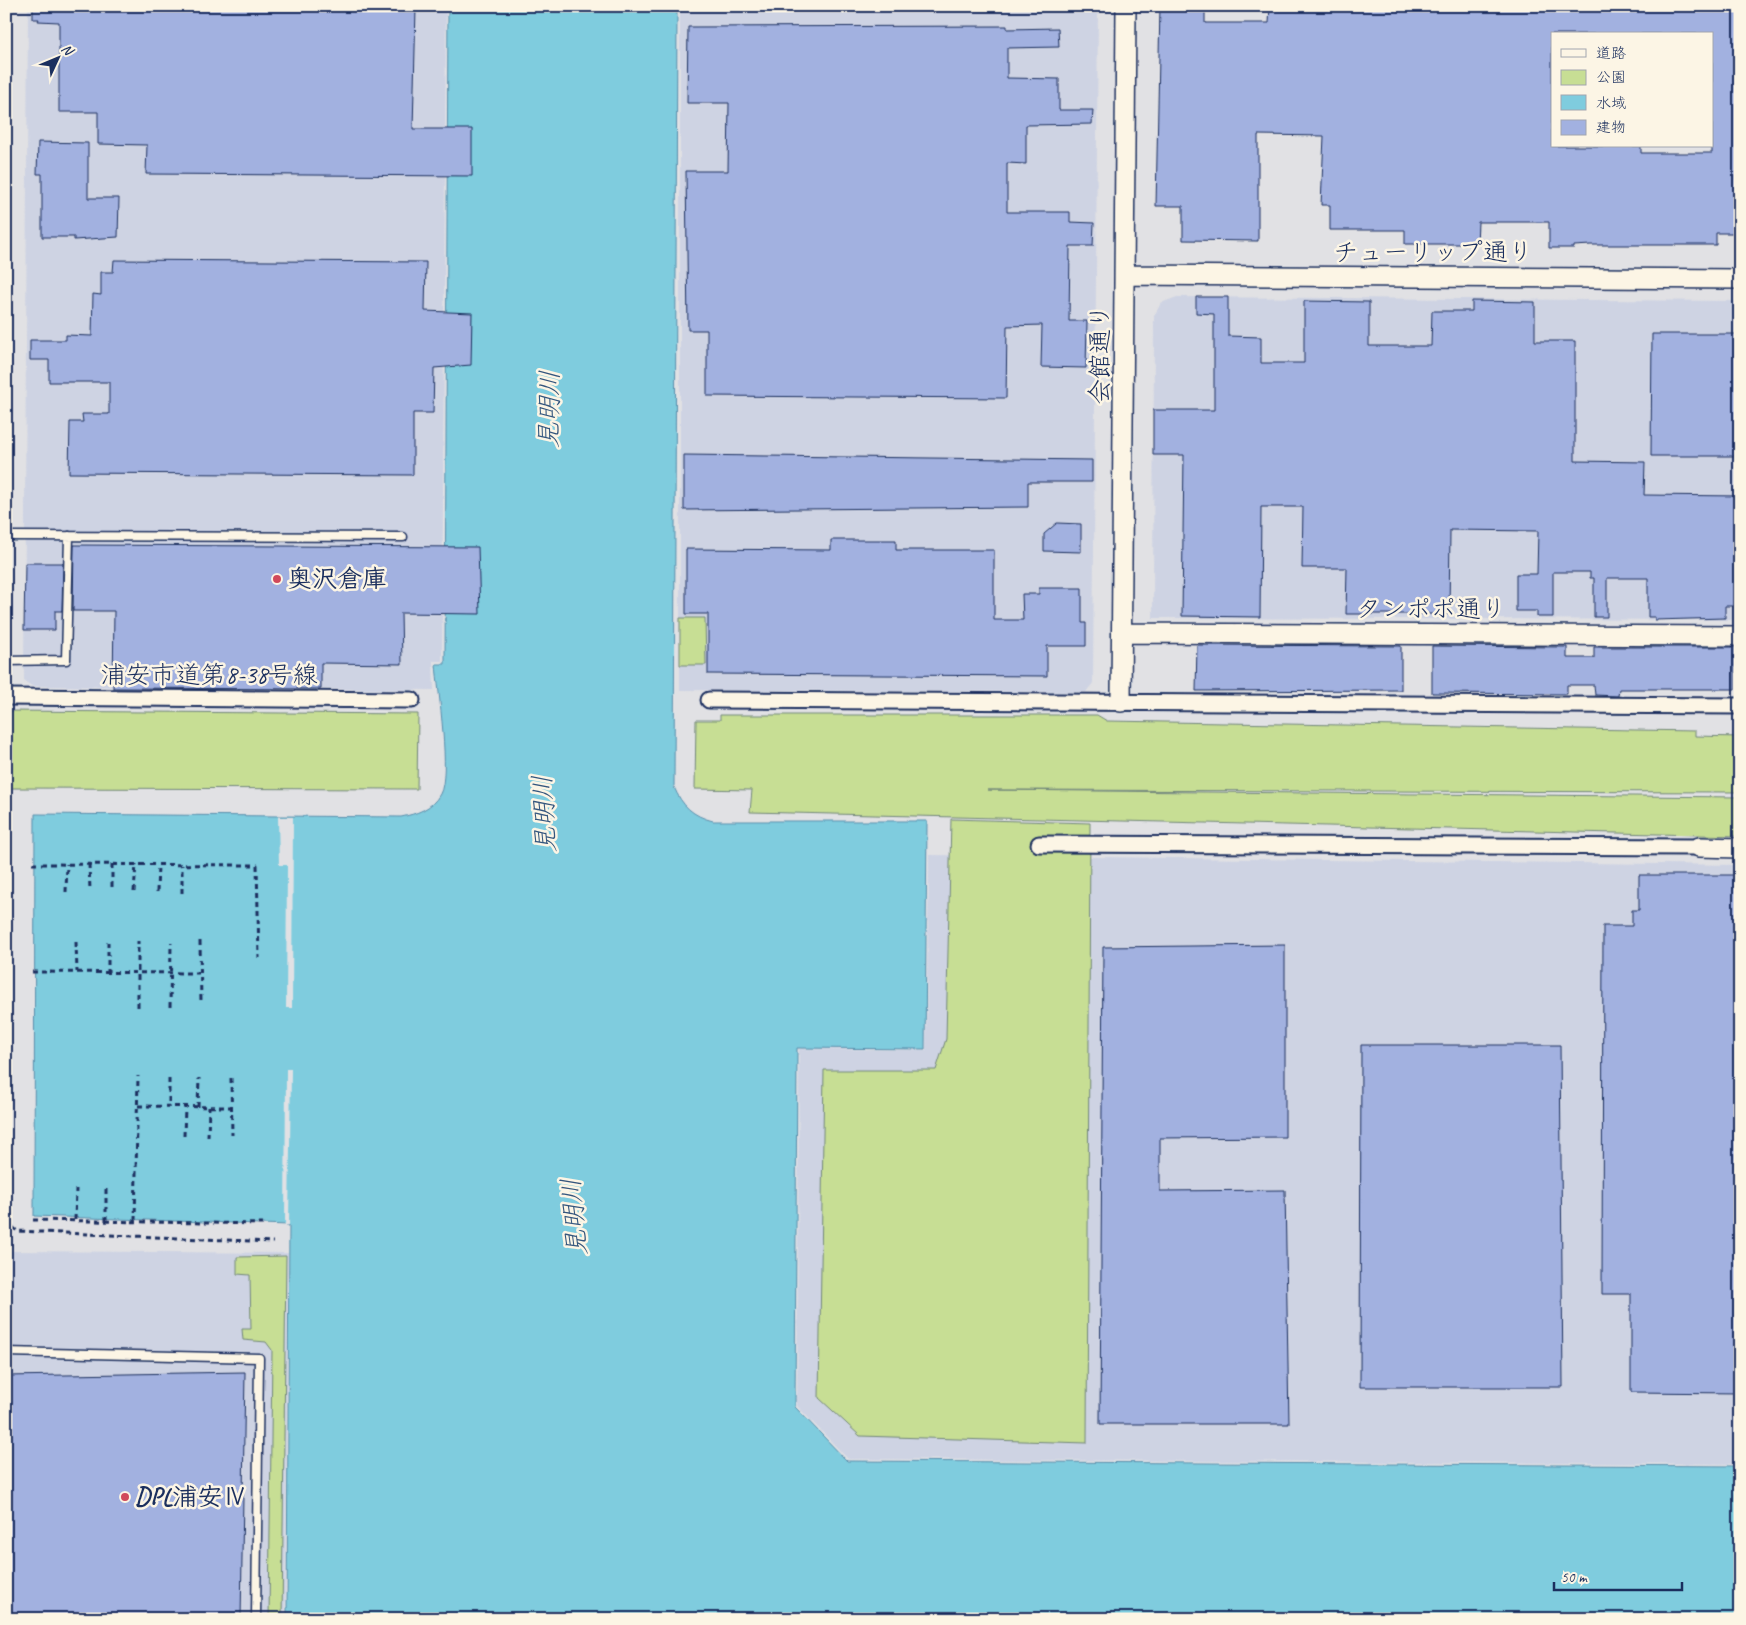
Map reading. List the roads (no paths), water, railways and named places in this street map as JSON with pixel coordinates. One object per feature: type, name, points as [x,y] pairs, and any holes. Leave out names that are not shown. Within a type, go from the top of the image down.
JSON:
[{"type":"street","name":"会館通り","points":[[1121,702],[1123,633],[1126,6]]},
{"type":"street","name":"チューリップ通り","points":[[1125,276],[1740,279]]},
{"type":"street","name":"タンポポ通り","points":[[1123,633],[1740,636]]},
{"type":"street","name":"浦安市道第8-38号線","points":[[6,697],[412,700]]},
{"type":"street","points":[[709,700],[1740,706]]},
{"type":"street","points":[[1039,844],[1740,848]]},
{"type":"lane","points":[[6,536],[402,537]]},
{"type":"lane","points":[[6,661],[66,660],[69,536]]},
{"type":"lane","points":[[6,1352],[259,1358],[256,1619]]},
{"type":"water","name":"見明川","points":[[448,6],[677,6],[674,787],[677,794],[694,813],[713,821],[927,821],[925,1049],[797,1048],[795,1407],[847,1461],[1740,1466],[1740,1619],[287,1619],[289,1225],[34,1216],[35,814],[401,817],[428,807],[433,804],[440,794],[443,784],[444,751],[436,664],[445,664]]},
{"type":"place","name":"奥沢倉庫","points":[[277,579]]},
{"type":"place","name":"DPL浦安Ⅳ","points":[[125,1497]]}]
